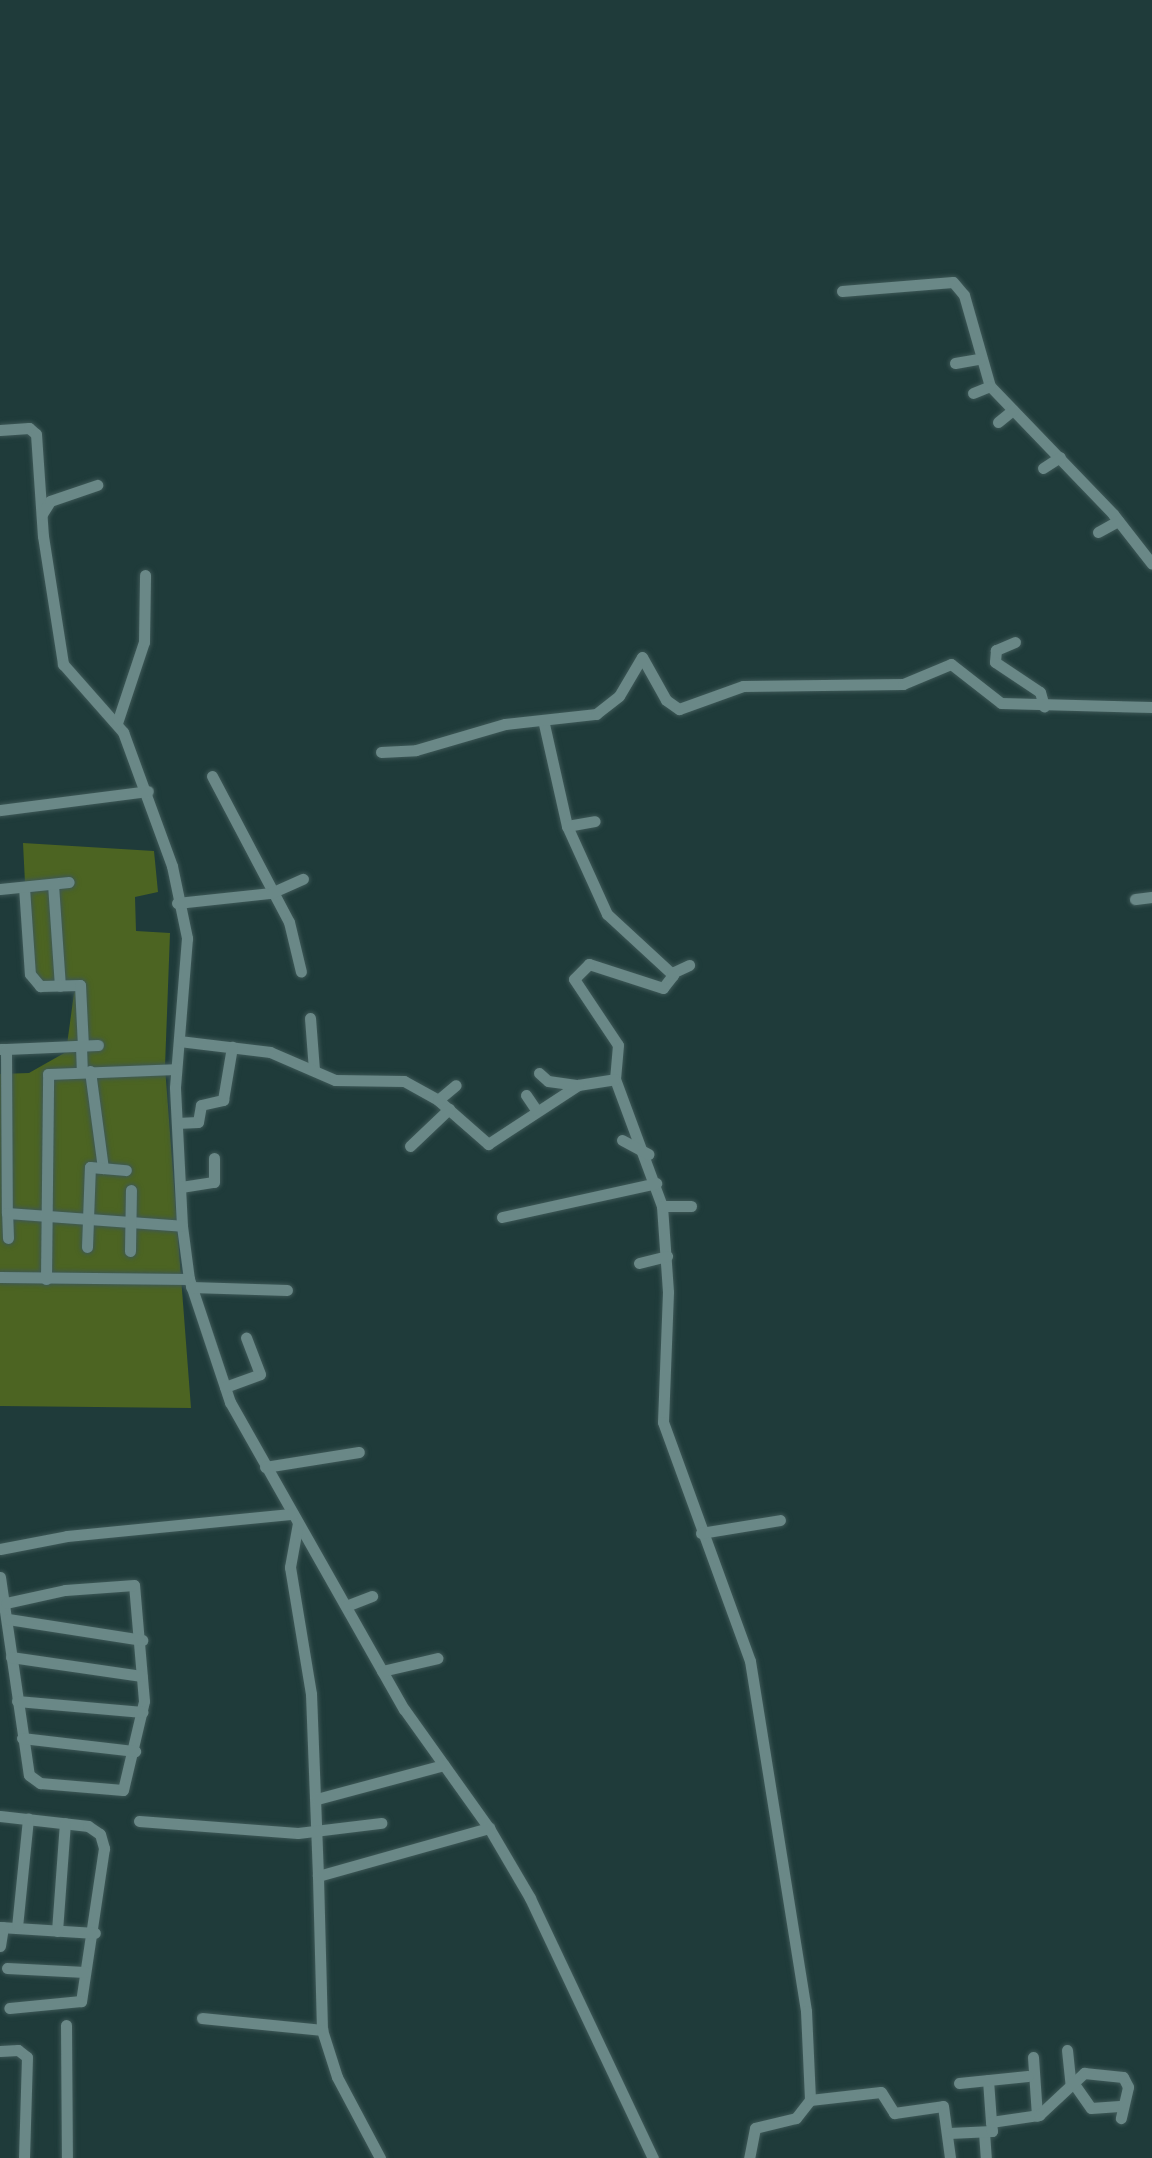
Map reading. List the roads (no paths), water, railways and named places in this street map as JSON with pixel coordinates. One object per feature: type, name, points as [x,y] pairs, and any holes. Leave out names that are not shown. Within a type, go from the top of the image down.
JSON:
[{"type":"street","points":[[842,291],[944,280],[964,295],[990,386],[1060,457],[1152,564]]},
{"type":"street","points":[[955,363],[982,358]]},
{"type":"street","points":[[973,393],[990,386]]},
{"type":"street","points":[[998,422],[1013,410]]},
{"type":"street","points":[[0,430],[29,428],[36,434],[42,515],[63,664],[117,723],[148,791],[187,938],[176,1069],[182,1226],[190,1283],[225,1387],[265,1467],[382,1671],[489,1828],[530,1898],[653,2158]]},
{"type":"street","points":[[1043,468],[1060,457]]},
{"type":"street","points":[[42,515],[50,501],[97,485]]},
{"type":"street","points":[[1098,532],[1118,521]]},
{"type":"street","points":[[117,723],[144,642],[145,575]]},
{"type":"street","points":[[1015,642],[996,650],[995,662],[1040,692],[1044,706]]},
{"type":"street","points":[[381,752],[416,750],[505,724],[544,724],[608,708],[642,657],[666,700],[679,709],[743,686],[903,684],[951,664],[1001,703],[1152,707]]},
{"type":"street","points":[[544,724],[567,826],[607,914],[672,973],[672,984],[663,988],[598,964],[576,973],[574,985],[618,1045],[615,1079],[648,1155],[662,1206],[667,1256],[663,1422],[750,1661],[806,2011],[810,2100],[796,2118],[755,2128],[749,2158]]},
{"type":"street","points":[[212,776],[289,922],[301,972]]},
{"type":"street","points":[[0,810],[148,791]]},
{"type":"street","points":[[567,826],[595,821]]},
{"type":"street","points":[[177,903],[271,893],[303,879]]},
{"type":"street","points":[[0,889],[69,882]]},
{"type":"street","points":[[53,884],[60,986]]},
{"type":"street","points":[[24,887],[30,974],[40,986],[80,985],[82,1046],[103,1168]]},
{"type":"street","points":[[1135,899],[1152,897]]},
{"type":"street","points":[[672,973],[689,965]]},
{"type":"street","points":[[310,1018],[314,1070]]},
{"type":"street","points":[[179,1041],[270,1052],[335,1080],[404,1081],[438,1100],[488,1144],[578,1085]]},
{"type":"street","points":[[8,1238],[3,1049],[98,1045]]},
{"type":"street","points":[[177,1123],[198,1122],[201,1105],[223,1100],[232,1047]]},
{"type":"street","points":[[46,1279],[48,1074],[176,1069]]},
{"type":"street","points":[[539,1073],[548,1081],[578,1085],[615,1079]]},
{"type":"street","points":[[438,1100],[456,1085]]},
{"type":"street","points":[[526,1095],[536,1110]]},
{"type":"street","points":[[410,1146],[449,1109]]},
{"type":"street","points":[[622,1140],[648,1155]]},
{"type":"street","points":[[181,1187],[214,1182],[214,1158]]},
{"type":"street","points":[[87,1247],[90,1167],[126,1170]]},
{"type":"street","points":[[502,1217],[656,1183]]},
{"type":"street","points":[[130,1251],[131,1190]]},
{"type":"street","points":[[662,1206],[691,1206]]},
{"type":"street","points":[[7,1213],[182,1226]]},
{"type":"street","points":[[639,1263],[667,1256]]},
{"type":"street","points":[[0,1277],[190,1283],[287,1290]]},
{"type":"street","points":[[225,1387],[260,1374],[246,1338]]},
{"type":"street","points":[[265,1467],[359,1452]]},
{"type":"street","points":[[0,1549],[67,1536],[296,1519]]},
{"type":"street","points":[[296,1519],[290,1567],[307,1654],[317,1799],[322,2030],[337,2077],[380,2158]]},
{"type":"street","points":[[701,1533],[780,1520]]},
{"type":"street","points":[[0,1577],[29,1775],[40,1783],[123,1790],[143,1712],[142,1640],[136,1589],[129,1583],[6,1603]]},
{"type":"street","points":[[346,1606],[372,1596]]},
{"type":"street","points":[[8,1619],[142,1640]]},
{"type":"street","points":[[11,1657],[142,1676]]},
{"type":"street","points":[[382,1671],[438,1658]]},
{"type":"street","points":[[17,1701],[143,1712]]},
{"type":"street","points":[[22,1738],[135,1751]]},
{"type":"street","points":[[317,1799],[444,1765]]},
{"type":"street","points":[[0,1816],[94,1828],[103,1841],[95,1933],[77,2004],[9,2008]]},
{"type":"street","points":[[17,1927],[28,1819]]},
{"type":"street","points":[[139,1821],[317,1833],[381,1823]]},
{"type":"street","points":[[57,1931],[65,1823]]},
{"type":"street","points":[[318,1876],[489,1828]]},
{"type":"street","points":[[0,1946],[2,1927],[95,1933]]},
{"type":"street","points":[[7,1968],[85,1972]]},
{"type":"street","points":[[202,2018],[322,2030]]},
{"type":"street","points":[[66,2025],[67,2158]]},
{"type":"street","points":[[949,2133],[1037,2116],[1073,2085],[1084,2073],[1123,2077],[1122,2112],[1091,2108],[1073,2085],[1067,2050]]},
{"type":"street","points":[[0,2051],[22,2051],[27,2057],[24,2158]]},
{"type":"street","points":[[1033,2057],[1037,2116]]},
{"type":"street","points":[[959,2083],[1028,2076]]},
{"type":"street","points":[[986,2158],[988,2080]]},
{"type":"street","points":[[810,2100],[881,2092],[894,2113],[943,2106],[950,2158]]}]
